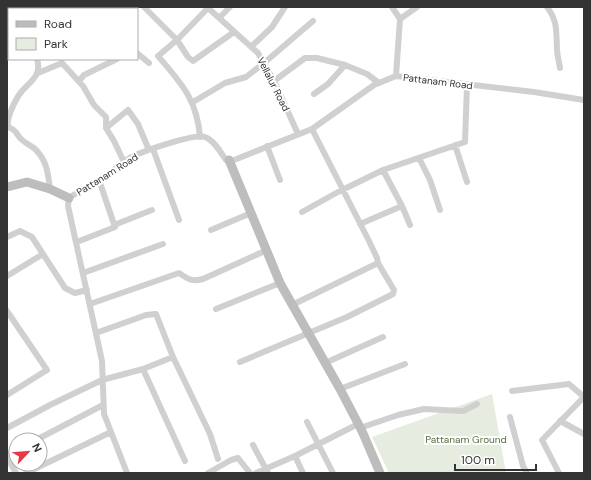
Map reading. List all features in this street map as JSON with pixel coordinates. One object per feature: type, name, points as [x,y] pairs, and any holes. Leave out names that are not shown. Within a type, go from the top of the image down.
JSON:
[{"type":"street","points":[[144,7],[177,40],[188,57],[193,61],[234,32]]},
{"type":"street","points":[[219,18],[230,7]]},
{"type":"street","points":[[251,47],[272,27],[285,7]]},
{"type":"street","points":[[392,7],[400,19],[396,76]]},
{"type":"street","points":[[400,19],[417,7]]},
{"type":"street","points":[[547,7],[554,16],[560,68]]},
{"type":"street","points":[[207,8],[177,40],[158,56],[183,84],[193,102],[199,122],[200,137],[206,137],[214,144],[226,160],[229,160],[280,283],[340,389],[359,426],[380,473]]},
{"type":"street","name":"Vellalur Road","points":[[207,8],[258,53],[274,80],[298,134]]},
{"type":"street","points":[[193,102],[225,84],[246,77],[313,21]]},
{"type":"street","points":[[138,54],[149,63]]},
{"type":"street","points":[[274,80],[304,58],[317,58],[345,65],[367,74],[379,83]]},
{"type":"street","points":[[37,60],[38,73]]},
{"type":"street","points":[[79,81],[84,75],[115,60]]},
{"type":"street","points":[[50,189],[48,170],[41,156],[33,148],[26,144],[14,129],[8,127],[7,122],[9,114],[21,92],[32,82],[38,73],[62,63],[79,81],[94,105],[106,117],[106,128],[124,162]]},
{"type":"street","points":[[314,94],[328,84],[345,65]]},
{"type":"street","name":"Pattanam Road","points":[[229,160],[234,160],[312,129],[374,85],[396,76],[534,92],[584,100]]},
{"type":"street","points":[[302,212],[343,189],[383,170],[465,142],[467,85]]},
{"type":"street","points":[[7,106],[15,104]]},
{"type":"street","points":[[106,128],[128,110],[138,124],[151,150],[179,220]]},
{"type":"street","points":[[240,362],[347,317],[393,294],[394,290],[378,263],[343,189],[312,129]]},
{"type":"street","name":"Pattanam Road","points":[[127,473],[104,414],[102,361],[68,206],[69,198],[99,180],[128,159],[195,136],[200,137]]},
{"type":"street","points":[[455,145],[467,182]]},
{"type":"street","points":[[267,146],[280,180]]},
{"type":"street","points":[[419,158],[430,180],[440,210]]},
{"type":"street","points":[[383,170],[410,225]]},
{"type":"street","points":[[99,180],[114,225]]},
{"type":"street","points":[[7,187],[27,182],[50,189],[69,198]]},
{"type":"street","points":[[360,224],[402,206]]},
{"type":"street","points":[[77,242],[152,210]]},
{"type":"street","points":[[211,230],[251,213]]},
{"type":"street","points":[[7,237],[20,231],[32,237],[65,288],[75,293],[87,290]]},
{"type":"street","points":[[83,273],[163,244]]},
{"type":"street","points":[[90,304],[179,272],[191,280],[203,280],[267,250]]},
{"type":"street","points":[[7,276],[43,254]]},
{"type":"street","points":[[292,304],[378,263]]},
{"type":"street","points":[[216,309],[280,283]]},
{"type":"street","points":[[7,311],[10,321],[47,370],[7,395]]},
{"type":"street","points":[[96,333],[146,315],[156,314],[173,357],[210,434],[218,459]]},
{"type":"street","points":[[325,363],[382,337]]},
{"type":"street","points":[[7,428],[102,380],[143,369],[173,357]]},
{"type":"street","points":[[340,389],[405,364]]},
{"type":"street","points":[[143,369],[185,461]]},
{"type":"street","points":[[512,391],[569,384],[584,397],[542,440],[559,473]]},
{"type":"street","points":[[256,473],[267,471],[318,444],[359,426],[424,409],[463,411],[477,404]]},
{"type":"street","points":[[48,434],[103,405]]},
{"type":"street","points":[[510,417],[523,466],[527,473]]},
{"type":"street","points":[[560,421],[584,434]]},
{"type":"street","points":[[307,422],[333,473]]},
{"type":"street","points":[[26,473],[111,432]]},
{"type":"street","points":[[254,445],[267,471]]},
{"type":"street","points":[[7,456],[16,473]]},
{"type":"street","points":[[295,456],[303,473]]},
{"type":"street","points":[[208,473],[230,460],[238,458],[250,473]]},
{"type":"green space","name":"Pattanam Ground","points":[[492,394],[506,473],[389,473],[372,437]]}]
